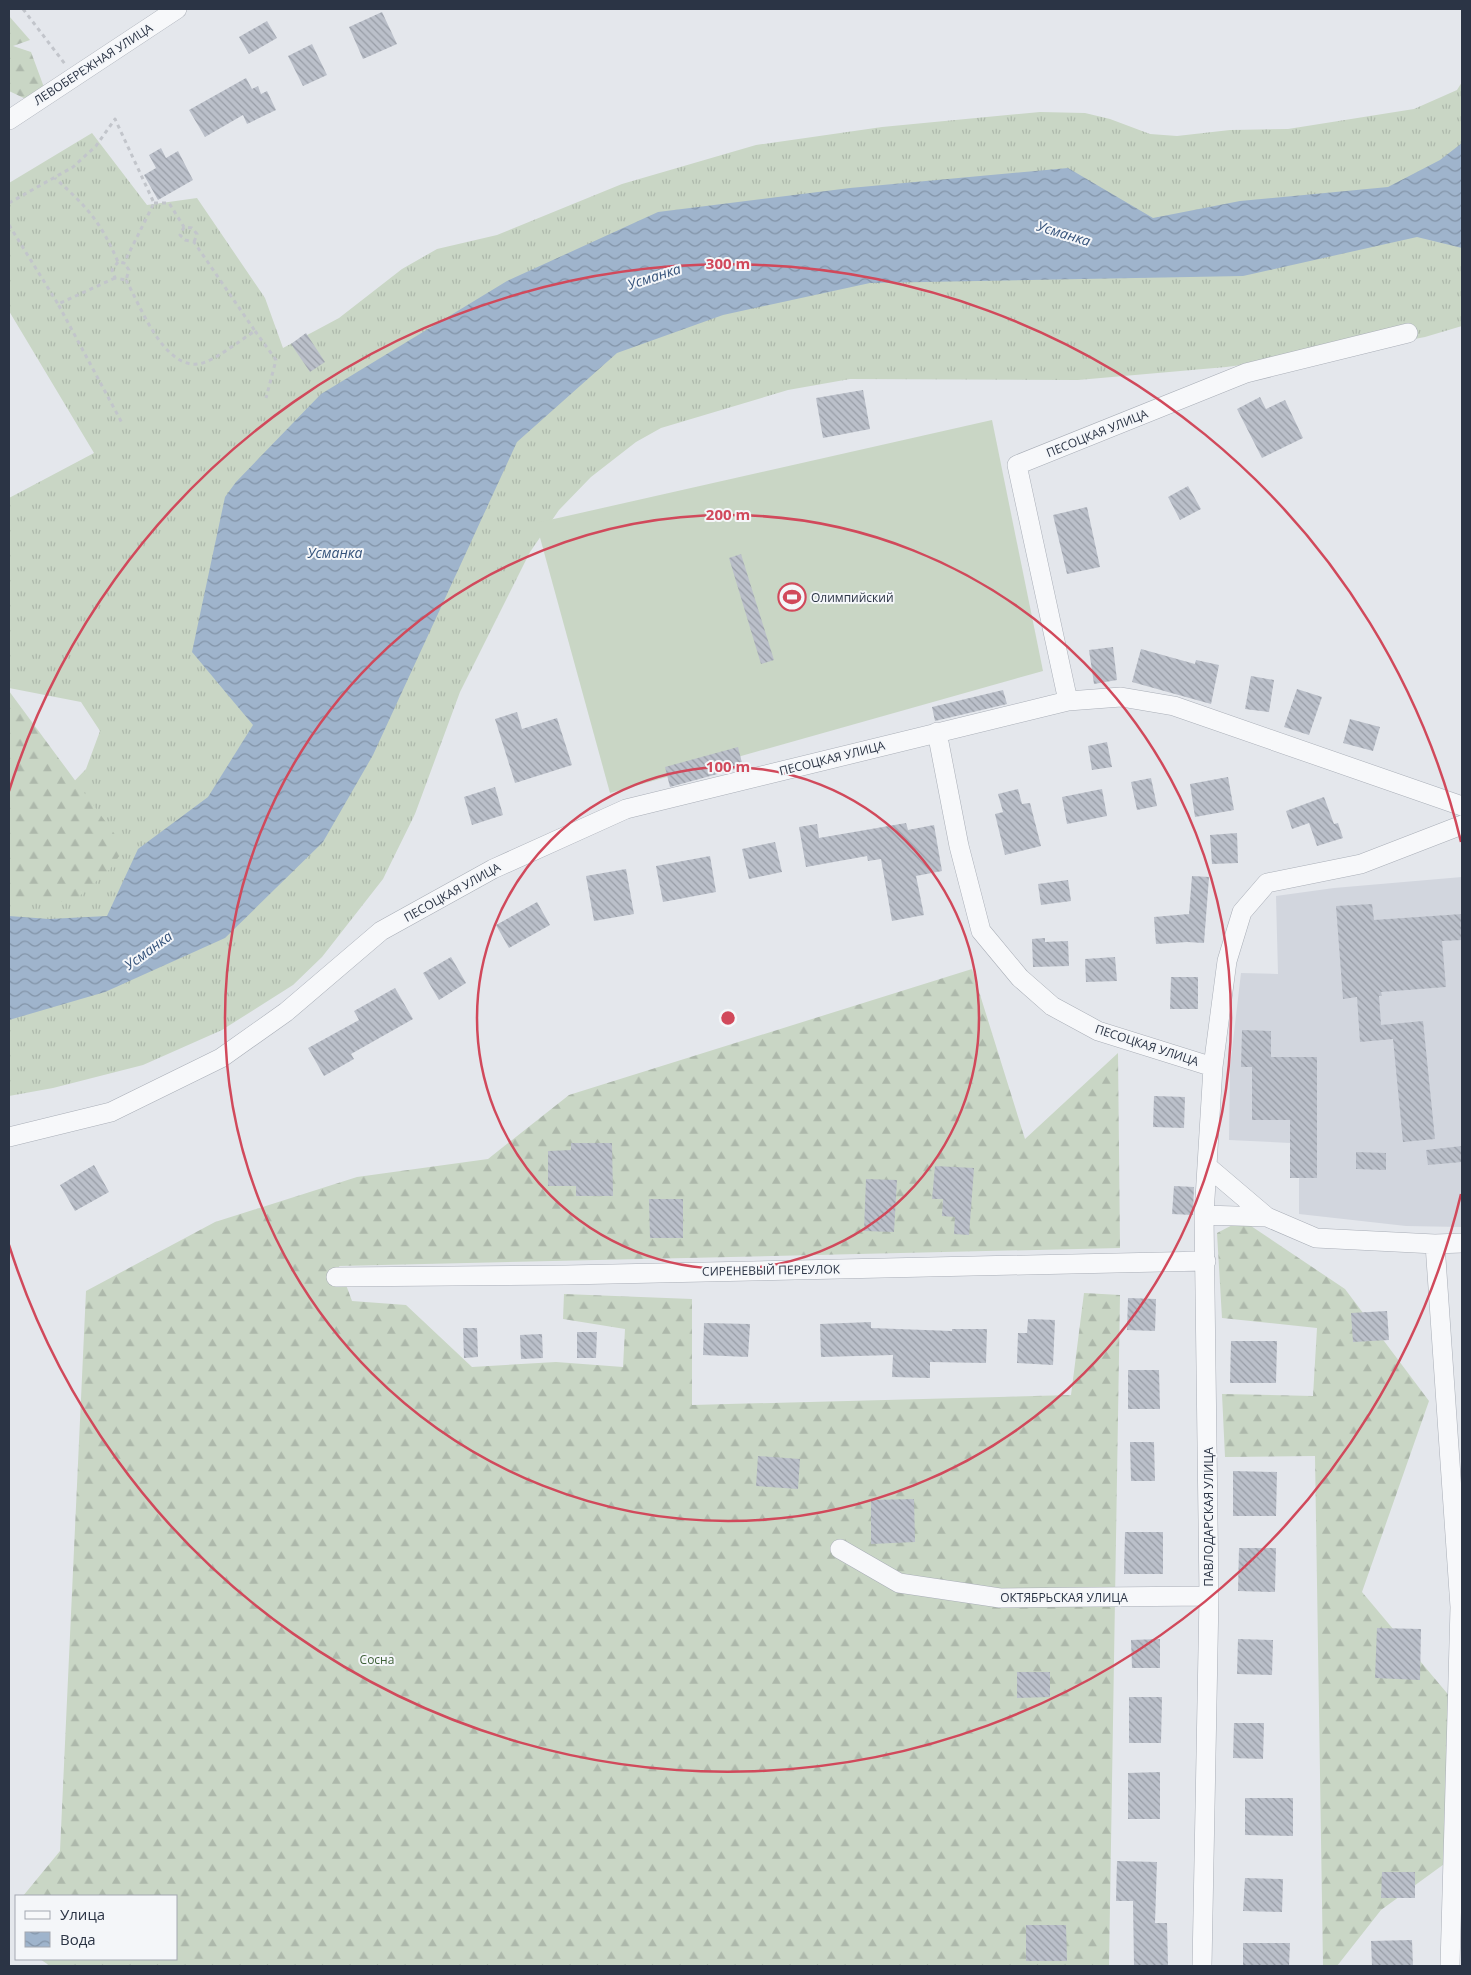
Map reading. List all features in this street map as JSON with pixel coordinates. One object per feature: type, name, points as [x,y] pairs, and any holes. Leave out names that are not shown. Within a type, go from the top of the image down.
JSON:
[{"type":"street","name":"ЛЕВОБЕРЕЖНАЯ УЛИЦА","points":[[9,120],[177,9]]},
{"type":"street","name":"ПЕСОЦКАЯ УЛИЦА","points":[[1068,701],[1017,465],[1246,373],[1408,333]]},
{"type":"street","name":"ПЕСОЦКАЯ УЛИЦА","points":[[9,1137],[112,1112],[221,1058],[286,1012],[381,931],[493,869],[626,809],[1068,701],[1121,697],[1174,706],[1462,806]]},
{"type":"street","name":"ПЕСОЦКАЯ УЛИЦА","points":[[937,732],[960,846],[981,931],[1020,978],[1052,1006],[1098,1031],[1213,1067],[1227,961],[1242,912],[1267,883],[1361,864],[1462,825]]},
{"type":"street","points":[[1186,1058],[1216,1042]]},
{"type":"street","name":"ПАВЛОДАРСКАЯ УЛИЦА","points":[[1202,1966],[1209,1596],[1204,1215],[1213,1067]]},
{"type":"street","points":[[1207,1166],[1267,1217],[1316,1238],[1435,1244],[1462,1243]]},
{"type":"street","points":[[1204,1215],[1267,1217]]},
{"type":"street","points":[[1435,1244],[1460,1606],[1450,1966]]},
{"type":"street","name":"СИРЕНЕВЫЙ ПЕРЕУЛОК","points":[[336,1276],[576,1275],[1206,1261]]},
{"type":"street","name":"ОКТЯБРЬСКАЯ УЛИЦА","points":[[840,1549],[900,1583],[1000,1598],[1209,1596]]},
{"type":"path","points":[[23,9],[74,76]]},
{"type":"path","points":[[9,202],[73,167],[96,146],[115,119],[154,203]]},
{"type":"path","points":[[55,178],[85,205],[107,237],[118,262]]},
{"type":"path","points":[[154,203],[169,203],[184,227]]},
{"type":"path","points":[[124,263],[154,203]]},
{"type":"path","points":[[9,226],[58,304],[122,423]]},
{"type":"path","points":[[184,227],[180,235],[184,240],[194,242],[276,360],[266,398]]},
{"type":"path","points":[[184,227],[192,228],[197,234],[194,242]]},
{"type":"path","points":[[118,262],[124,263]]},
{"type":"path","points":[[115,278],[112,270],[118,262]]},
{"type":"path","points":[[124,263],[128,270],[126,280],[160,342],[170,354],[184,362],[197,364],[208,361],[255,331]]},
{"type":"path","points":[[58,304],[115,278],[126,280]]},
{"type":"shaded area","points":[[1462,877],[1462,1227],[1406,1226],[1299,1214],[1299,1178],[1290,1178],[1290,1143],[1229,1140],[1230,1067],[1241,973],[1278,974],[1276,896],[1334,888]]},
{"type":"green space","points":[[9,16],[30,40],[13,46],[31,52],[45,90],[28,100],[9,91]]},
{"type":"green space","points":[[1462,82],[1462,326],[1425,337],[1362,349],[1226,367],[1078,380],[850,379],[788,390],[661,428],[636,442],[591,477],[559,510],[530,552],[460,692],[415,814],[383,879],[322,957],[293,985],[222,1030],[143,1065],[53,1088],[9,1096],[9,817],[58,798],[86,769],[100,731],[81,702],[9,688],[9,498],[94,453],[9,311],[9,183],[92,133],[147,205],[197,198],[265,298],[283,348],[339,318],[402,269],[437,249],[497,235],[622,184],[756,145],[882,127],[1040,112],[1085,113],[1110,119],[1150,134],[1177,136],[1230,130],[1288,129],[1414,109],[1457,90]]},
{"type":"green space","name":"Олимпийский","points":[[992,420],[1043,671],[610,793],[536,523]]},
{"type":"green space","points":[[9,691],[125,848],[110,869],[73,902],[9,899]]},
{"type":"green space","name":"Сосна","points":[[972,969],[1025,1139],[1118,1053],[1120,1248],[339,1266],[352,1301],[406,1305],[472,1367],[556,1362],[623,1367],[625,1329],[563,1319],[564,1294],[692,1299],[692,1405],[1071,1395],[1084,1293],[1120,1295],[1109,1966],[50,1966],[41,1960],[178,1960],[178,1895],[24,1895],[60,1851],[86,1291],[215,1222],[357,1177],[488,1159],[569,1095]]},
{"type":"green space","points":[[1242,1220],[1345,1289],[1429,1401],[1362,1592],[1462,1711],[1462,1851],[1381,1910],[1337,1966],[1323,1966],[1315,1456],[1225,1457],[1222,1394],[1313,1396],[1317,1328],[1222,1318],[1217,1233]]},
{"type":"water","name":"Усманка","points":[[1462,143],[1462,248],[1417,237],[1243,276],[870,283],[723,315],[617,353],[517,442],[373,755],[323,842],[225,938],[105,992],[9,1020],[9,916],[49,919],[107,916],[138,849],[208,797],[253,725],[192,652],[225,497],[236,482],[321,394],[507,281],[658,212],[850,188],[1068,168],[1153,218],[1240,201],[1388,187],[1440,160]]},
{"type":"building","points":[[382,12],[397,44],[363,59],[349,27]]},
{"type":"building","points":[[267,21],[277,38],[249,54],[239,37]]},
{"type":"building","points":[[312,44],[327,75],[303,86],[288,56]]},
{"type":"building","points":[[246,78],[252,89],[258,86],[261,94],[267,91],[276,110],[247,124],[243,115],[205,137],[189,110]]},
{"type":"building","points":[[161,148],[166,158],[178,151],[193,180],[158,200],[144,175],[156,168],[149,155]]},
{"type":"building","points":[[306,333],[325,362],[310,372],[291,344]]},
{"type":"building","points":[[863,390],[870,429],[823,438],[816,398]]},
{"type":"building","points":[[1260,397],[1266,409],[1285,400],[1303,438],[1262,458],[1237,409]]},
{"type":"building","points":[[1188,486],[1201,509],[1180,520],[1168,497]]},
{"type":"building","points":[[1087,507],[1100,567],[1067,574],[1053,515]]},
{"type":"building","points":[[741,554],[774,660],[761,664],[729,558]]},
{"type":"building","points":[[1113,647],[1117,680],[1094,684],[1089,650]]},
{"type":"building","points":[[1141,649],[1195,664],[1196,660],[1219,665],[1211,704],[1132,682]]},
{"type":"building","points":[[1251,676],[1274,680],[1269,712],[1245,709]]},
{"type":"building","points":[[1297,689],[1322,697],[1309,735],[1284,727]]},
{"type":"building","points":[[1003,690],[1007,704],[935,721],[932,707]]},
{"type":"building","points":[[517,712],[522,729],[557,718],[572,765],[515,783],[495,719]]},
{"type":"building","points":[[1350,719],[1380,727],[1373,751],[1343,743]]},
{"type":"building","points":[[1107,742],[1112,767],[1092,770],[1088,746]]},
{"type":"building","points":[[738,747],[743,767],[670,787],[665,767]]},
{"type":"building","points":[[1228,777],[1234,810],[1195,817],[1190,784]]},
{"type":"building","points":[[1151,778],[1157,806],[1137,810],[1131,782]]},
{"type":"building","points":[[495,787],[503,815],[472,825],[464,797]]},
{"type":"building","points":[[1018,789],[1022,804],[1030,803],[1041,846],[1005,855],[995,814],[1003,812],[998,794]]},
{"type":"building","points":[[1102,789],[1107,816],[1067,824],[1062,797]]},
{"type":"building","points":[[1324,797],[1334,824],[1338,823],[1343,838],[1317,846],[1309,823],[1292,829],[1286,811]]},
{"type":"building","points":[[906,823],[908,830],[934,825],[942,871],[916,876],[924,915],[892,921],[881,859],[868,861],[867,856],[806,867],[799,827],[817,824],[819,838]]},
{"type":"building","points":[[1237,833],[1238,863],[1212,864],[1210,835]]},
{"type":"building","points":[[775,842],[782,872],[749,879],[742,849]]},
{"type":"building","points":[[710,856],[716,892],[663,902],[656,866]]},
{"type":"building","points":[[626,869],[634,914],[594,921],[586,876]]},
{"type":"building","points":[[1192,876],[1209,877],[1204,943],[1156,944],[1154,917],[1189,914]]},
{"type":"building","points":[[1068,880],[1071,901],[1041,905],[1038,884]]},
{"type":"building","points":[[537,902],[550,925],[509,948],[496,925]]},
{"type":"building","points":[[1372,904],[1374,920],[1462,914],[1462,940],[1442,941],[1446,987],[1381,992],[1382,996],[1379,996],[1381,1025],[1423,1021],[1435,1139],[1403,1142],[1393,1039],[1360,1042],[1357,997],[1343,999],[1336,906]]},
{"type":"building","points":[[1045,938],[1045,942],[1068,941],[1069,966],[1033,967],[1032,939]]},
{"type":"building","points":[[451,957],[466,983],[439,1000],[423,973]]},
{"type":"building","points":[[1115,957],[1117,981],[1086,982],[1085,959]]},
{"type":"building","points":[[1171,977],[1198,977],[1198,1009],[1170,1009]]},
{"type":"building","points":[[395,988],[413,1019],[351,1054],[354,1059],[324,1076],[308,1048],[359,1020],[354,1011]]},
{"type":"building","points":[[1242,1030],[1271,1031],[1271,1057],[1317,1057],[1317,1178],[1290,1178],[1290,1120],[1252,1120],[1252,1067],[1241,1067]]},
{"type":"building","points":[[1154,1096],[1185,1097],[1184,1128],[1153,1127]]},
{"type":"building","points":[[571,1143],[612,1143],[613,1196],[576,1196],[576,1186],[548,1186],[548,1151],[571,1150]]},
{"type":"building","points":[[1462,1146],[1462,1162],[1428,1165],[1426,1150]]},
{"type":"building","points":[[1356,1152],[1386,1153],[1386,1170],[1356,1169]]},
{"type":"building","points":[[94,1165],[109,1192],[75,1211],[60,1185]]},
{"type":"building","points":[[935,1166],[974,1168],[969,1235],[954,1234],[955,1217],[942,1216],[943,1199],[932,1199]]},
{"type":"building","points":[[866,1179],[897,1180],[894,1232],[864,1231]]},
{"type":"building","points":[[1174,1186],[1194,1187],[1193,1215],[1172,1214]]},
{"type":"building","points":[[649,1199],[683,1199],[683,1238],[650,1238]]},
{"type":"building","points":[[1128,1298],[1156,1299],[1155,1331],[1127,1330]]},
{"type":"building","points":[[1387,1311],[1389,1340],[1353,1342],[1351,1313]]},
{"type":"building","points":[[1028,1319],[1055,1320],[1053,1365],[1017,1363],[1018,1333],[1027,1333]]},
{"type":"building","points":[[871,1322],[871,1328],[952,1331],[952,1329],[987,1329],[986,1363],[930,1362],[930,1378],[892,1377],[893,1355],[821,1357],[820,1324]]},
{"type":"building","points":[[704,1323],[750,1324],[748,1357],[703,1355]]},
{"type":"building","points":[[463,1328],[477,1328],[478,1357],[464,1358]]},
{"type":"building","points":[[577,1332],[597,1332],[596,1358],[577,1358]]},
{"type":"building","points":[[542,1334],[543,1358],[521,1359],[520,1335]]},
{"type":"building","points":[[1231,1341],[1277,1341],[1276,1383],[1230,1383]]},
{"type":"building","points":[[1128,1370],[1159,1370],[1160,1409],[1128,1409]]},
{"type":"building","points":[[1130,1442],[1154,1442],[1155,1481],[1131,1481]]},
{"type":"building","points":[[758,1456],[800,1459],[798,1489],[756,1486]]},
{"type":"building","points":[[1233,1471],[1277,1472],[1276,1516],[1233,1516]]},
{"type":"building","points":[[914,1499],[915,1542],[871,1544],[871,1500]]},
{"type":"building","points":[[1125,1532],[1163,1532],[1163,1574],[1124,1574]]},
{"type":"building","points":[[1239,1548],[1276,1548],[1275,1592],[1238,1591]]},
{"type":"building","points":[[1377,1628],[1421,1629],[1420,1680],[1375,1678]]},
{"type":"building","points":[[1160,1639],[1160,1668],[1132,1668],[1131,1640]]},
{"type":"building","points":[[1238,1639],[1273,1640],[1272,1675],[1237,1674]]},
{"type":"building","points":[[1017,1672],[1050,1672],[1050,1697],[1017,1698]]},
{"type":"building","points":[[1129,1697],[1162,1697],[1161,1743],[1129,1743]]},
{"type":"building","points":[[1234,1723],[1264,1723],[1263,1759],[1233,1758]]},
{"type":"building","points":[[1160,1772],[1160,1819],[1128,1819],[1128,1773]]},
{"type":"building","points":[[1245,1798],[1293,1798],[1293,1836],[1245,1835]]},
{"type":"building","points":[[1117,1861],[1157,1862],[1155,1923],[1167,1923],[1168,1966],[1134,1966],[1133,1901],[1116,1901]]},
{"type":"building","points":[[1382,1872],[1415,1872],[1415,1898],[1381,1898]]},
{"type":"building","points":[[1245,1878],[1283,1879],[1282,1912],[1243,1911]]},
{"type":"building","points":[[1026,1925],[1066,1925],[1067,1961],[1026,1961]]},
{"type":"building","points":[[1412,1940],[1413,1966],[1372,1966],[1371,1941]]},
{"type":"building","points":[[1243,1943],[1290,1943],[1289,1966],[1243,1966]]},
{"type":"place","name":"Олимпийский","points":[[792,597]]}]
